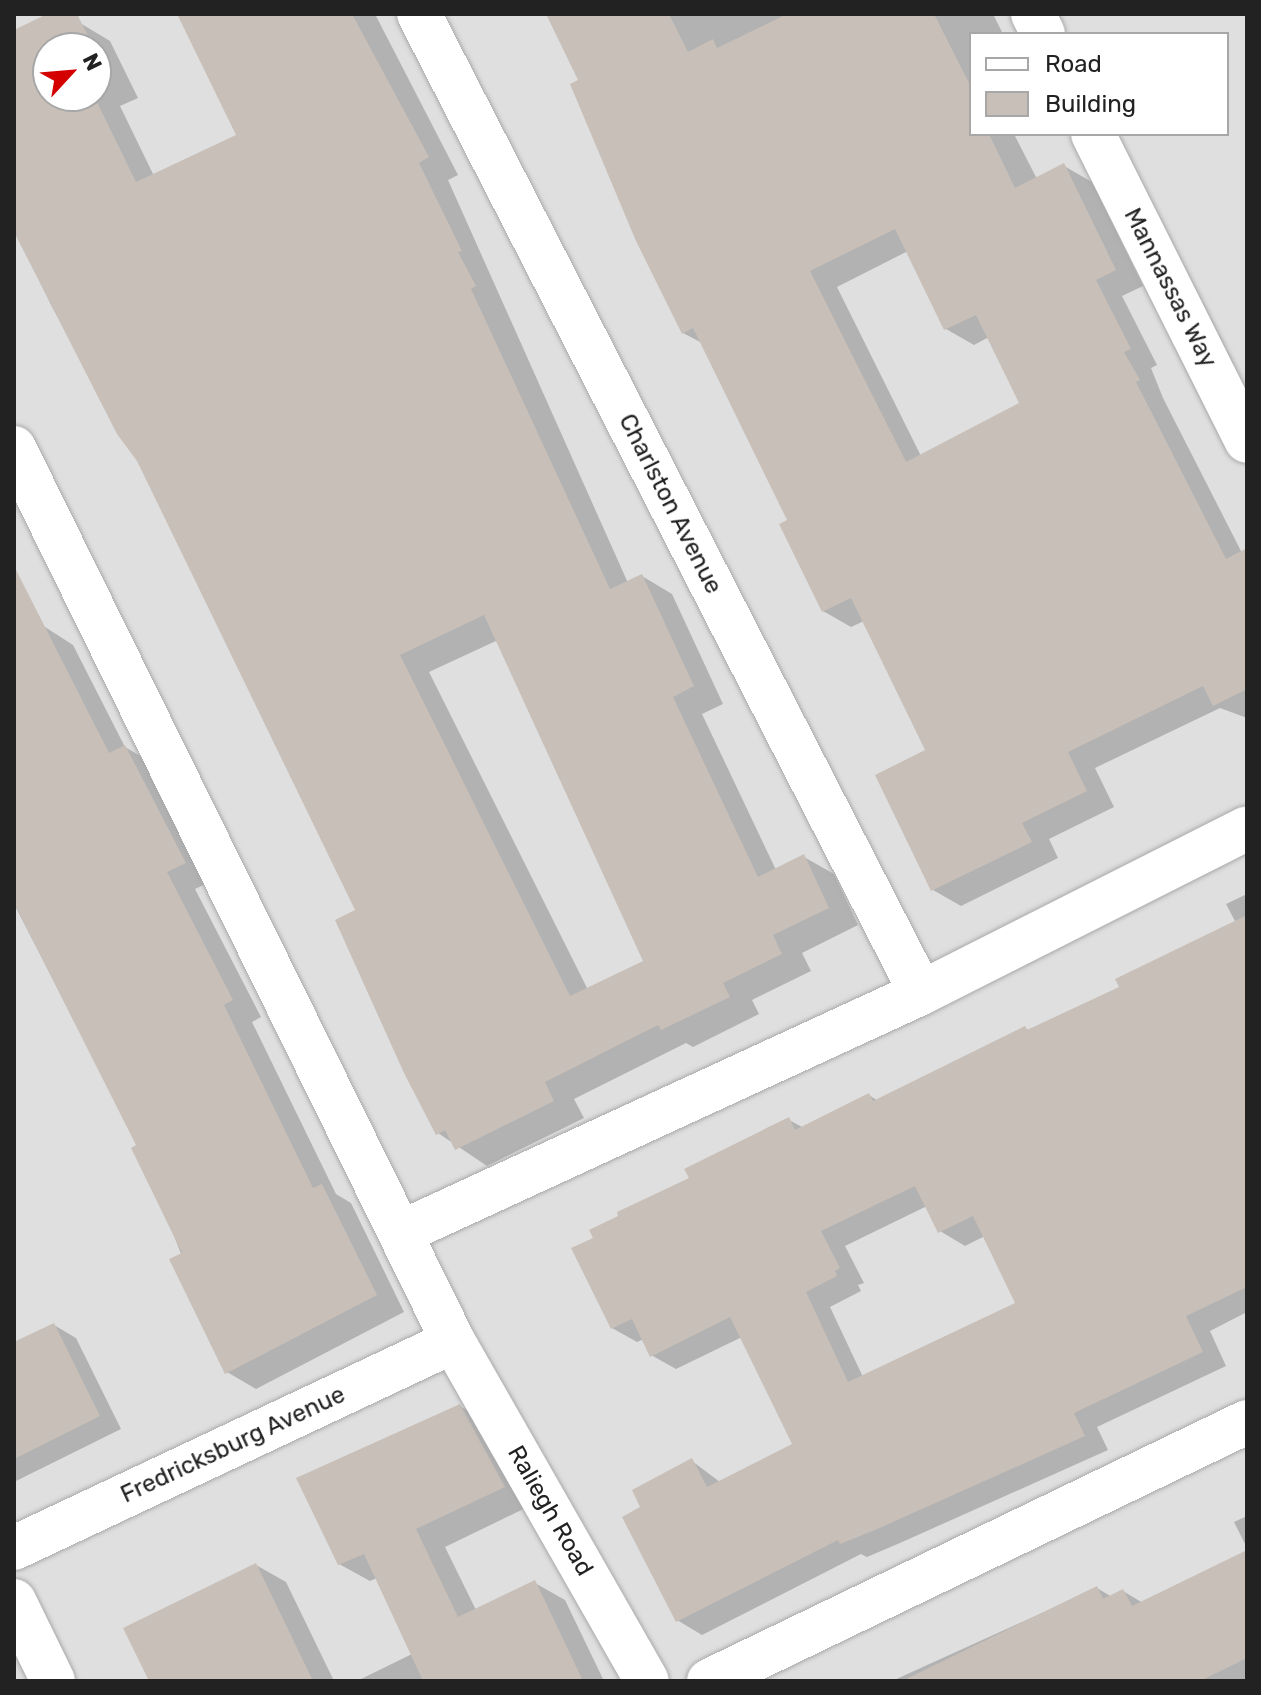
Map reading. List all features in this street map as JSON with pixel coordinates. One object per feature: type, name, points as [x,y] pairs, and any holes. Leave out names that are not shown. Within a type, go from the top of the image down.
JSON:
[{"type":"street","name":"Charlston Avenue","points":[[419,14],[921,993]]},
{"type":"street","points":[[1033,14],[1042,32]]},
{"type":"street","name":"Mannassas Way","points":[[1094,136],[1247,441]]},
{"type":"street","name":"Raliegh Road","points":[[14,448],[453,1341],[647,1681]]},
{"type":"street","points":[[400,1233],[921,993],[1247,828]]},
{"type":"street","name":"Fredricksburg Avenue","points":[[14,1548],[453,1341]]},
{"type":"street","points":[[709,1681],[1247,1422]]},
{"type":"street","points":[[14,1601],[53,1681]]},
{"type":"shaded area","points":[[14,14],[1247,14],[1247,1681],[14,1681]]},
{"type":"building","points":[[47,14],[77,14],[86,32],[32,32],[32,112],[102,112],[136,182],[236,135],[177,14],[352,14],[429,157],[419,163],[462,251],[458,252],[476,286],[471,289],[610,589],[642,574],[694,686],[673,697],[758,877],[804,854],[829,908],[773,935],[782,954],[723,983],[730,997],[661,1030],[658,1025],[545,1082],[554,1101],[455,1150],[445,1130],[436,1135],[404,1073],[335,920],[355,910],[137,461],[117,434],[14,232],[14,30]],"holes":[[[484,615],[643,961],[570,996],[400,655]]]},
{"type":"building","points":[[546,14],[669,14],[688,52],[713,39],[717,48],[787,14],[934,14],[969,83],[969,136],[990,136],[1015,188],[1064,163],[1116,270],[1096,280],[1131,349],[1124,352],[1140,380],[1136,382],[1226,559],[1247,548],[1247,689],[1213,706],[1203,686],[1068,752],[1087,791],[1022,823],[1032,842],[931,891],[875,775],[925,750],[851,598],[822,612],[779,524],[787,520],[693,328],[682,334],[636,241],[570,84],[578,80]],"holes":[[[895,229],[944,330],[976,315],[1019,403],[906,462],[810,271]]]},
{"type":"building","points":[[14,566],[109,753],[125,745],[186,863],[167,872],[233,1000],[224,1005],[313,1188],[322,1184],[377,1295],[225,1374],[169,1259],[182,1253],[131,1148],[136,1145],[14,903]]},
{"type":"building","points":[[1247,915],[1247,1287],[1186,1316],[1203,1352],[1074,1413],[1085,1436],[875,1530],[840,1544],[838,1540],[676,1622],[622,1517],[640,1507],[632,1490],[692,1458],[707,1487],[792,1444],[730,1317],[650,1357],[632,1319],[611,1329],[571,1248],[593,1238],[589,1230],[618,1216],[617,1212],[689,1178],[684,1169],[789,1117],[795,1130],[869,1093],[873,1101],[1025,1026],[1027,1030],[1119,987],[1115,979]],"holes":[[[915,1186],[938,1233],[973,1216],[1015,1303],[848,1382],[806,1292],[837,1276],[835,1271],[840,1268],[821,1231]]]},
{"type":"building","points":[[54,1323],[100,1416],[14,1459],[14,1342]]},
{"type":"building","points":[[460,1404],[505,1487],[416,1529],[458,1617],[535,1580],[583,1681],[423,1681],[364,1554],[338,1565],[296,1478]]},
{"type":"building","points":[[1247,1550],[1247,1658],[1200,1681],[902,1681],[1097,1586],[1103,1599],[1123,1589],[1132,1606]]},
{"type":"building","points":[[256,1563],[313,1681],[149,1681],[123,1628]]}]
